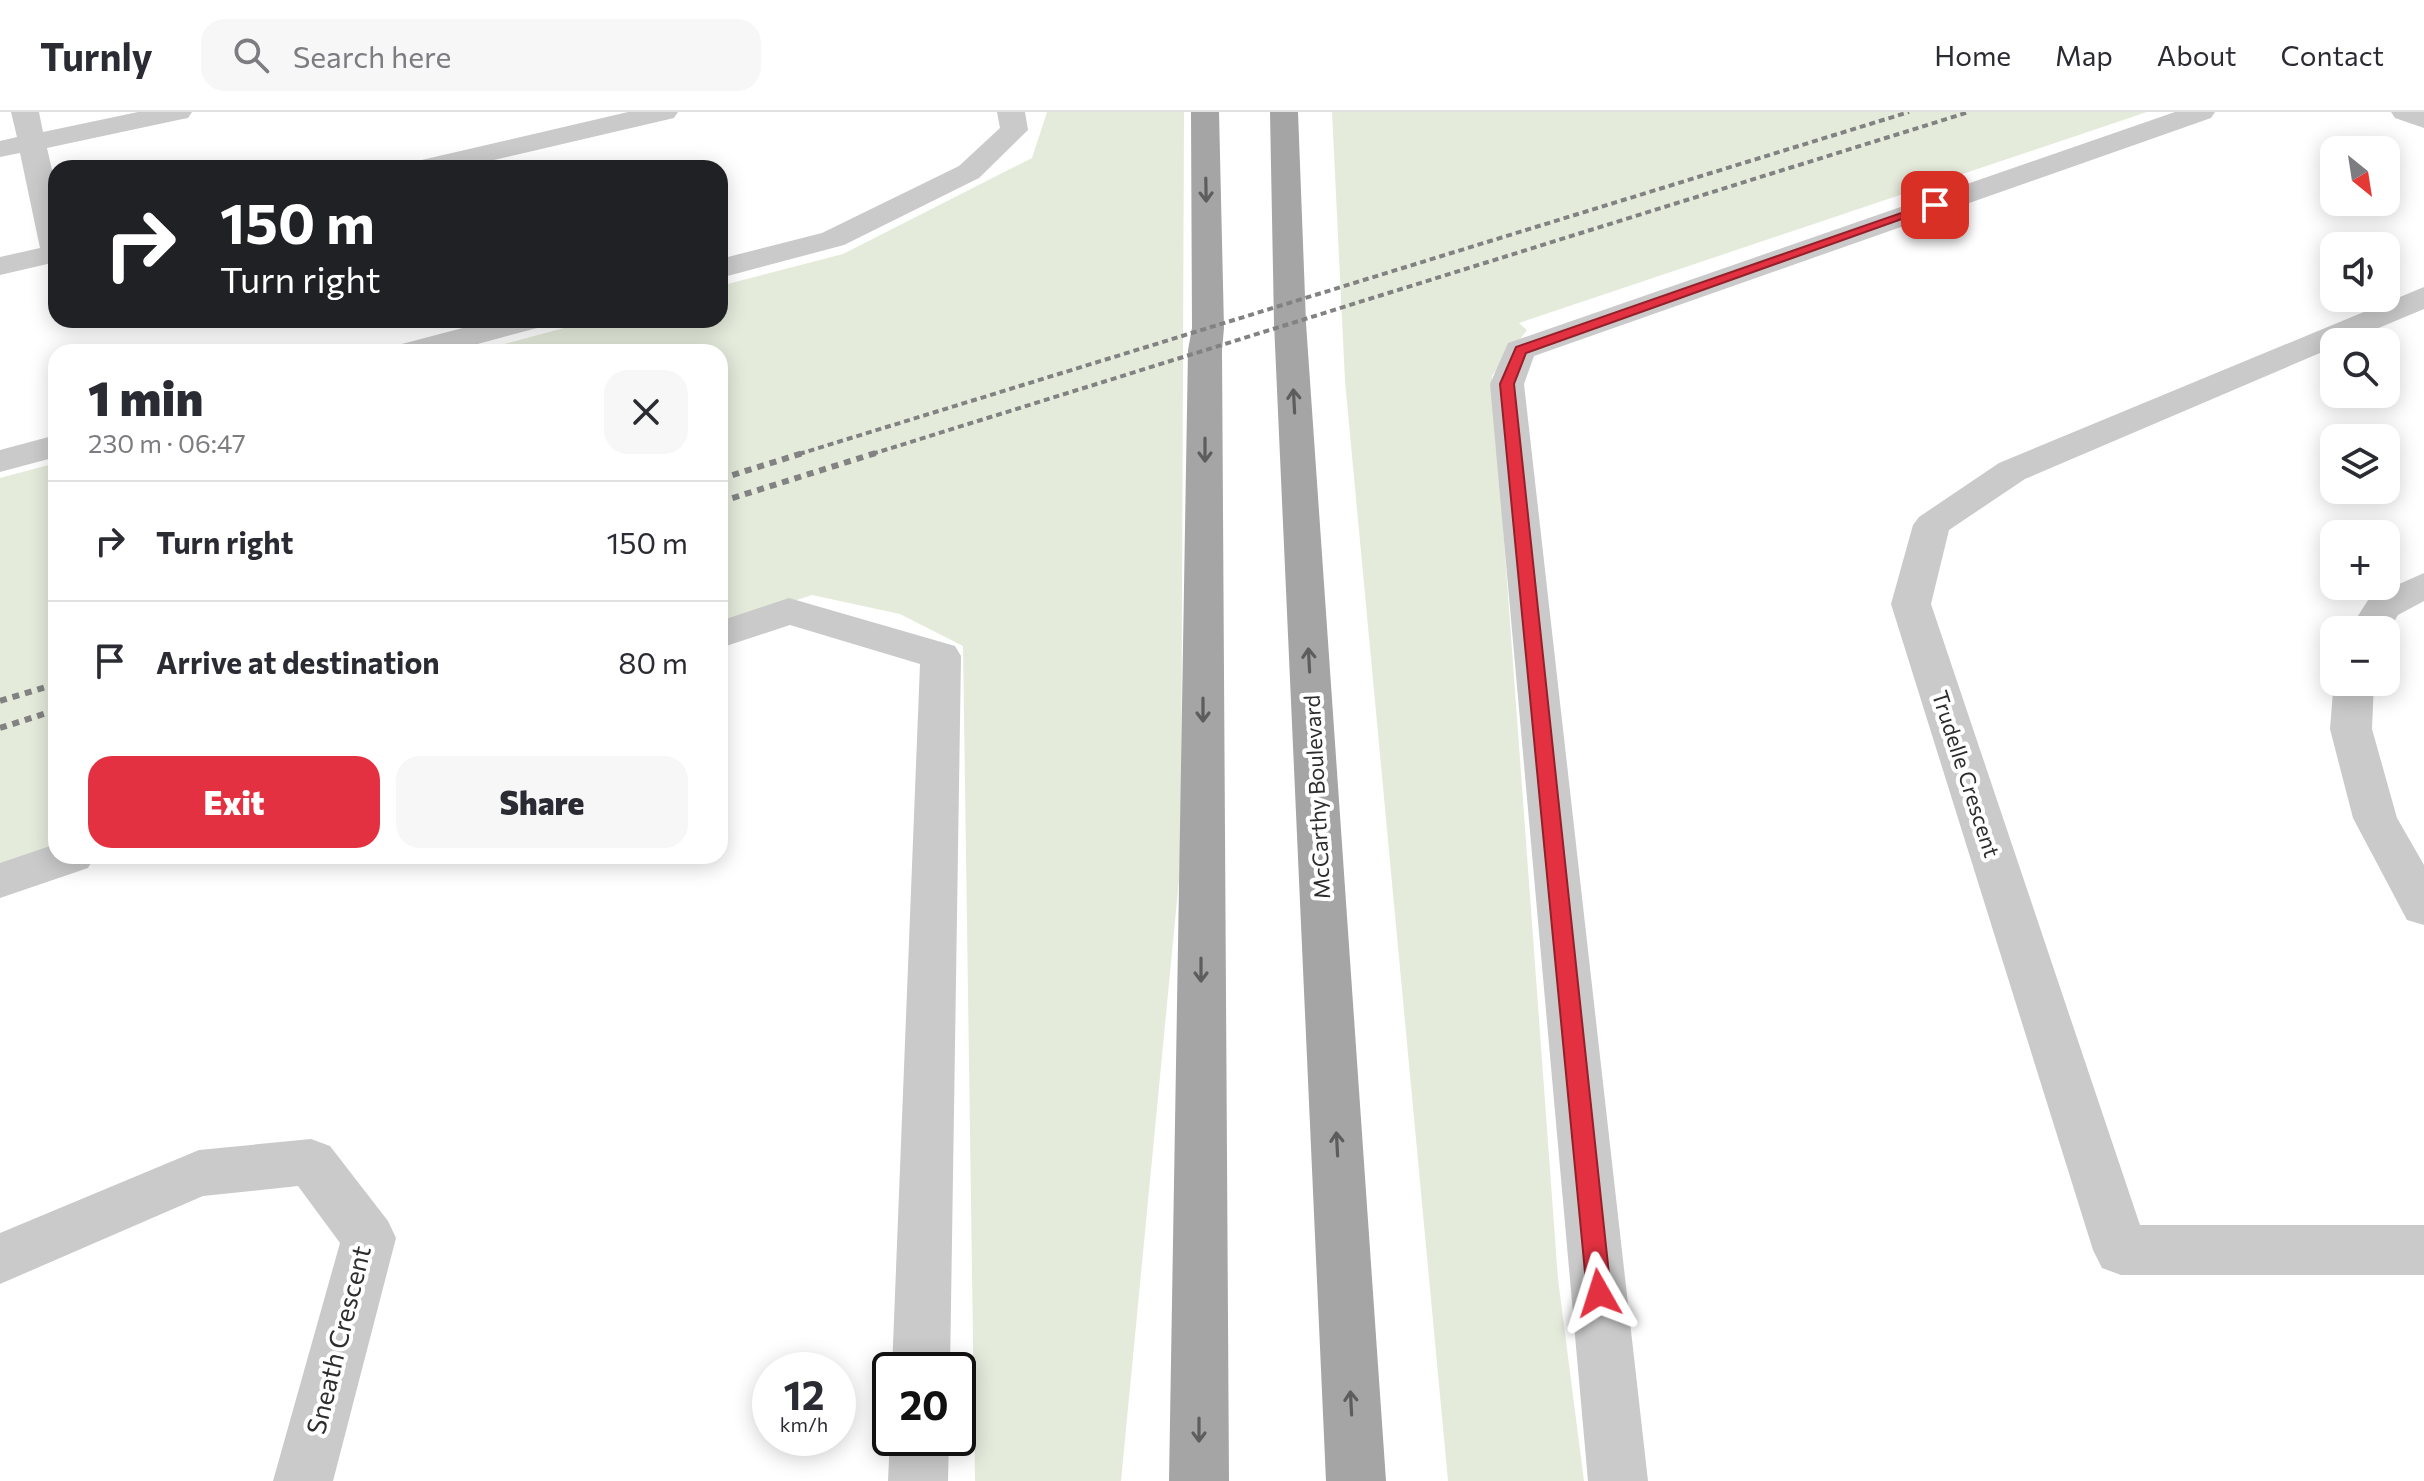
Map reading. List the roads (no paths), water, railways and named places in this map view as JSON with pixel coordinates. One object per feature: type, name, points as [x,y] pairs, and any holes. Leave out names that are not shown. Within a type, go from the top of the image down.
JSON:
[{"type":"main road","points":[[1199,1481],[1205,366],[1208,328],[1205,112]]},
{"type":"main road","name":"McCarthy Boulevard","points":[[1284,112],[1291,339],[1356,1481]]},
{"type":"street","points":[[25,112],[48,217]]},
{"type":"street","points":[[0,149],[178,112]]},
{"type":"street","points":[[457,160],[664,112]]},
{"type":"street","points":[[728,267],[833,239],[969,172],[1014,130],[1011,112]]},
{"type":"street","points":[[1618,1481],[1507,384],[1520,350],[2201,112]]},
{"type":"street","points":[[2405,112],[2424,120]]},
{"type":"street","points":[[0,266],[48,255]]},
{"type":"street","name":"Trudelle Crescent","points":[[2424,297],[2012,471],[1932,525],[1911,604],[2121,1250],[2424,1250]]},
{"type":"street","points":[[440,344],[500,328]]},
{"type":"street","points":[[0,461],[48,448]]},
{"type":"street","points":[[2378,616],[2384,606],[2424,585]]},
{"type":"street","points":[[728,632],[789,611],[941,656],[922,1352]]},
{"type":"street","points":[[2352,696],[2351,729],[2375,818],[2424,907]]},
{"type":"street","points":[[0,881],[49,864]]},
{"type":"street","name":"Sneath Crescent","points":[[0,1259],[199,1173],[311,1162],[369,1238],[303,1481]]},
{"type":"street","points":[[918,1481],[919,1456]]},
{"type":"railway","points":[[799,454],[1909,112]]},
{"type":"railway","points":[[872,454],[1969,112]]},
{"type":"railway","points":[[728,476],[806,452]]},
{"type":"railway","points":[[728,499],[879,452]]},
{"type":"railway","points":[[0,701],[48,686]]},
{"type":"railway","points":[[0,728],[48,713]]}]
